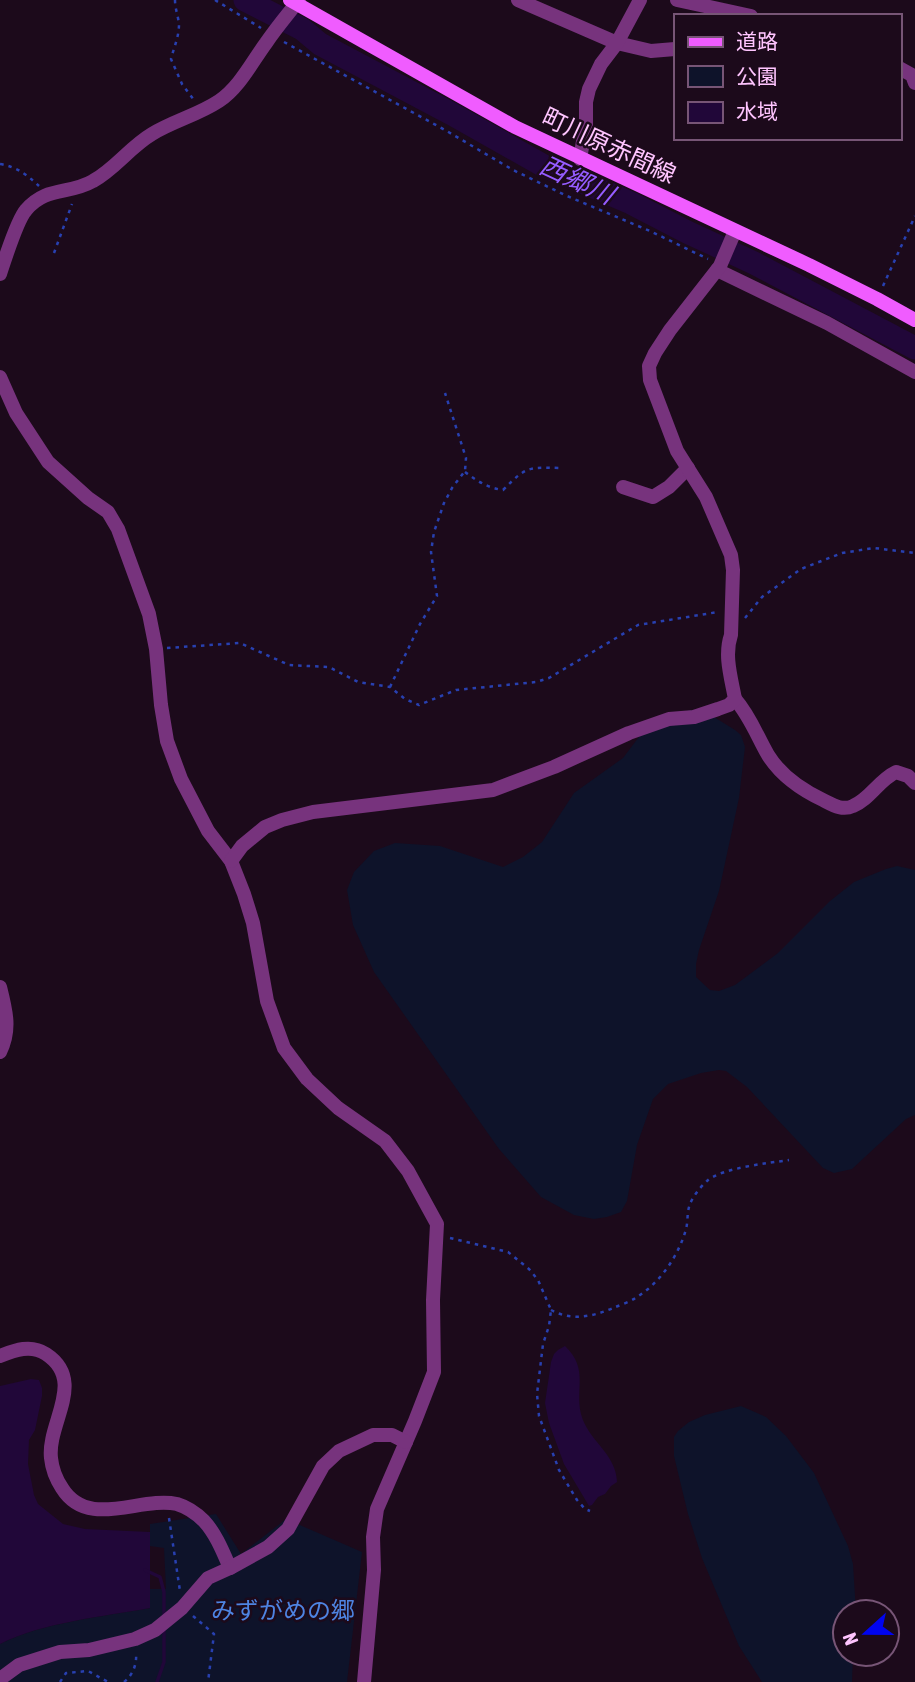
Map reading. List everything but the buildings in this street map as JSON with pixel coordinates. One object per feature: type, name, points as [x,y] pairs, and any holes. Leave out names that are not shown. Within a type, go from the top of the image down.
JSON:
[{"type":"main road","name":"町川原赤間線","points":[[293,5],[515,127],[732,236],[877,299],[915,320]]},
{"type":"street","points":[[518,0],[617,43],[651,51],[674,49]]},
{"type":"street","points":[[580,159],[589,89],[640,0]]},
{"type":"street","points":[[677,0],[742,14]]},
{"type":"street","points":[[0,274],[22,213],[32,202],[45,194],[91,183],[152,134],[221,100],[235,86],[293,5]]},
{"type":"street","points":[[732,236],[718,268],[670,330],[649,366],[650,380],[677,451],[706,497],[731,555],[732,635],[728,644],[728,660],[735,699],[744,709],[770,758],[782,773],[804,791],[829,803],[843,809],[855,806],[887,776],[896,772],[908,776],[915,783]]},
{"type":"street","points":[[718,268],[827,323],[915,372]]},
{"type":"street","points":[[0,377],[16,413],[48,462],[108,512],[118,529],[149,614],[167,741],[186,790],[208,831],[231,861],[253,923],[267,1001],[284,1048],[307,1079],[338,1108],[385,1142],[408,1171],[437,1224],[433,1300],[435,1372],[377,1509],[364,1682]]},
{"type":"street","points":[[623,487],[653,497],[669,487],[688,468]]},
{"type":"street","points":[[231,861],[242,846],[265,827],[282,820],[313,812],[493,790],[554,767],[629,733],[669,719],[694,717],[729,705],[735,699]]},
{"type":"street","points":[[0,988],[7,1017],[6,1035],[0,1052]]},
{"type":"street","points":[[0,1356],[16,1349],[40,1350],[57,1365],[64,1377],[64,1396],[50,1457],[55,1476],[63,1490],[77,1503],[106,1510],[177,1504],[203,1520],[211,1529],[230,1568]]},
{"type":"street","points":[[0,1679],[19,1665],[60,1652],[89,1650],[135,1639],[155,1630],[182,1608],[208,1578],[268,1547],[288,1529],[323,1466],[339,1451],[373,1435],[392,1434],[406,1442]]},
{"type":"path","points":[[175,0],[179,22],[171,59],[182,84],[203,110]]},
{"type":"path","points":[[215,0],[513,170],[567,197],[650,231],[700,255],[718,268]]},
{"type":"path","points":[[0,164],[13,166],[25,174],[45,194]]},
{"type":"path","points":[[54,253],[78,187]]},
{"type":"path","points":[[877,299],[915,216]]},
{"type":"path","points":[[390,687],[420,624],[437,596],[431,552],[434,532],[444,503],[465,472],[466,458],[445,393]]},
{"type":"path","points":[[465,472],[476,481],[503,490],[533,467],[559,468]]},
{"type":"path","points":[[732,635],[762,597],[801,569],[842,553],[874,548],[915,553]]},
{"type":"path","points":[[156,649],[240,643],[289,665],[329,667],[358,682],[390,687],[405,699],[419,705],[456,690],[536,682],[549,678],[638,625],[731,610]]},
{"type":"path","points":[[551,1310],[568,1317],[588,1317],[637,1297],[661,1276],[668,1265],[680,1245],[692,1199],[708,1180],[730,1171],[789,1160]]},
{"type":"path","points":[[436,1238],[457,1239],[508,1252],[538,1280],[551,1310],[537,1394],[539,1416],[559,1470],[577,1500],[590,1511]]},
{"type":"path","points":[[167,1504],[182,1608],[215,1633],[208,1682]]},
{"type":"path","points":[[124,1682],[132,1673],[136,1659],[135,1639]]},
{"type":"path","points":[[61,1682],[66,1673],[88,1671],[108,1682]]},
{"type":"green space","points":[[692,710],[714,717],[735,730],[741,735],[745,747],[739,798],[719,891],[699,950],[696,977],[710,990],[719,991],[735,985],[778,953],[830,901],[854,882],[897,866],[915,870],[915,1115],[906,1119],[852,1169],[834,1173],[823,1168],[747,1087],[726,1071],[701,1073],[668,1084],[653,1099],[637,1145],[627,1201],[621,1212],[594,1219],[574,1215],[541,1197],[499,1149],[374,972],[353,925],[347,890],[354,872],[374,851],[395,843],[440,846],[503,867],[523,857],[542,842],[574,793],[623,758],[648,725],[663,715]]},
{"type":"green space","points":[[741,1406],[766,1417],[786,1436],[814,1473],[848,1546],[853,1564],[855,1598],[831,1598],[831,1668],[852,1668],[852,1682],[762,1682],[739,1646],[702,1558],[674,1456],[674,1437],[678,1431],[689,1422]]},
{"type":"green space","name":"みずがめの郷","points":[[216,1514],[241,1554],[286,1519],[362,1552],[347,1682],[0,1682],[0,1644],[54,1625],[150,1608],[149,1589],[166,1589],[164,1548],[150,1546],[150,1524]]},
{"type":"water","points":[[565,1346],[572,1354],[579,1371],[581,1414],[589,1432],[612,1463],[617,1482],[589,1506],[564,1464],[549,1423],[545,1403],[551,1362],[554,1354]]},
{"type":"water","points":[[31,1379],[39,1380],[42,1388],[35,1430],[29,1440],[28,1464],[38,1504],[63,1524],[85,1529],[150,1532],[150,1608],[54,1625],[0,1644],[0,1386]]},
{"type":"waterway","name":"西郷川","points":[[245,0],[302,29],[320,44],[544,166],[631,203],[754,263],[915,348]]},
{"type":"waterway","points":[[145,1570],[160,1577],[164,1592],[164,1616]]},
{"type":"waterway","points":[[157,1682],[164,1662],[164,1630]]}]
